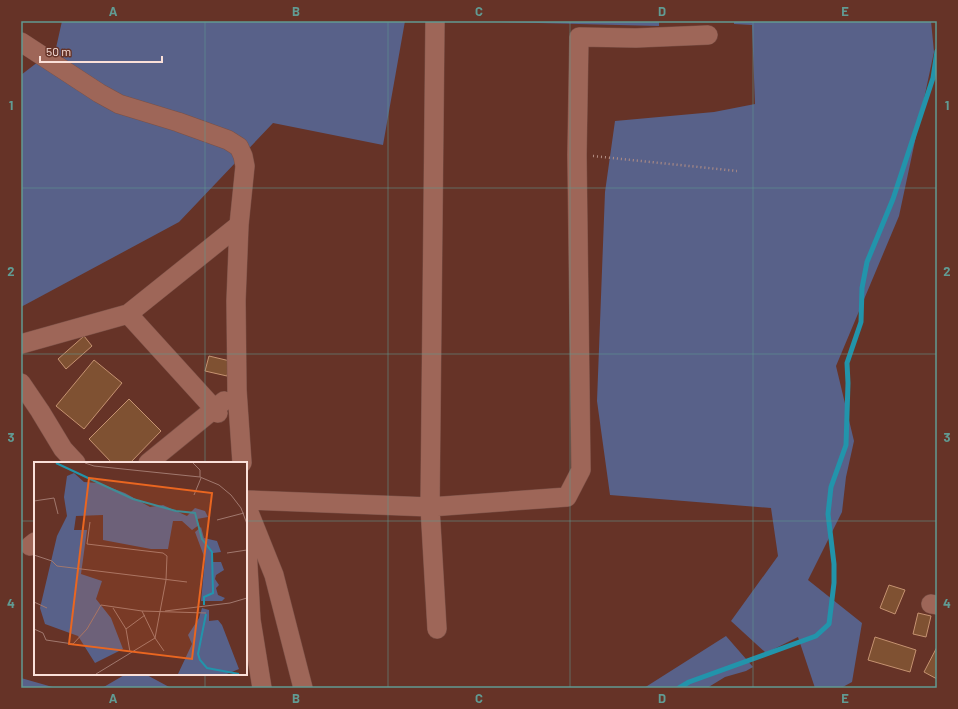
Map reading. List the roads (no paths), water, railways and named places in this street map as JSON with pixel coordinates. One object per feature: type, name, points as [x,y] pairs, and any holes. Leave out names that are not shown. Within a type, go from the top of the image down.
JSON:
[{"type":"street","points":[[435,21],[430,507],[437,629]]},
{"type":"street","points":[[247,500],[430,507],[567,497],[581,470],[577,155],[578,37],[636,38],[708,35]]},
{"type":"street","points":[[21,42],[99,93],[119,104],[206,132],[228,140],[239,147],[245,166],[239,225],[236,301],[237,390],[242,462]]},
{"type":"street","points":[[21,344],[128,314],[239,225]]},
{"type":"street","points":[[128,314],[216,411]]},
{"type":"street","points":[[21,384],[40,411],[63,449],[75,462]]},
{"type":"street","points":[[149,462],[216,411],[237,390]]},
{"type":"street","points":[[247,508],[274,575],[303,688]]},
{"type":"street","points":[[247,546],[252,620],[262,688]]},
{"type":"waterway","points":[[679,688],[689,682],[816,636],[829,624],[834,583],[834,564],[828,514],[831,487],[846,445],[848,383],[847,363],[861,322],[862,288],[867,262],[893,199],[933,78],[937,51]]}]
